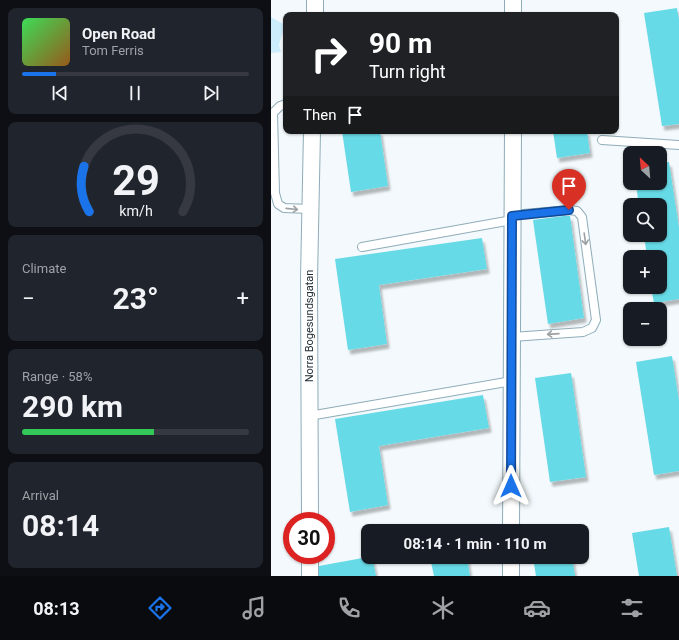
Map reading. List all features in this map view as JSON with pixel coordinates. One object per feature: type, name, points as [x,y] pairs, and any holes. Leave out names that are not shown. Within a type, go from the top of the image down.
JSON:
[{"type":"street","points":[[315,0],[315,12]]},
{"type":"street","points":[[513,0],[513,12]]},
{"type":"street","name":"Norra Bogesundsgatan","points":[[310,512],[309,280],[312,134]]},
{"type":"street","points":[[511,524],[513,134]]},
{"type":"street","points":[[310,564],[310,576]]},
{"type":"street","points":[[511,564],[511,576]]},
{"type":"lane","points":[[283,105],[273,113],[275,193],[278,204],[285,208],[310,210]]},
{"type":"lane","points":[[603,140],[679,145]]},
{"type":"lane","points":[[362,247],[512,218],[569,210],[577,211],[582,217],[596,320],[592,328],[583,332],[512,337]]},
{"type":"lane","points":[[309,416],[511,380]]},
{"type":"shaded area","points":[[271,17],[283,24],[283,32],[279,45],[281,52],[271,53]]},
{"type":"building","points":[[677,8],[679,20],[679,124],[662,126],[644,13]]},
{"type":"building","points":[[342,134],[380,134],[388,186],[351,192]]},
{"type":"building","points":[[553,134],[587,134],[590,153],[557,158]]},
{"type":"building","points":[[667,162],[669,162],[679,228],[679,299],[654,302],[652,294],[667,294],[667,250],[646,250],[645,242],[667,242],[667,198],[638,198],[637,190],[667,190]]},
{"type":"building","points":[[570,216],[584,318],[548,324],[533,220]]},
{"type":"building","points":[[482,238],[487,269],[379,285],[387,344],[348,350],[335,259]]},
{"type":"building","points":[[672,356],[679,401],[679,471],[654,475],[636,362]]},
{"type":"building","points":[[571,373],[586,477],[550,482],[535,378]]},
{"type":"building","points":[[483,395],[489,428],[379,446],[388,505],[350,512],[335,419]]},
{"type":"building","points":[[669,527],[677,576],[639,576],[632,533]]},
{"type":"building","points":[[361,558],[361,564],[373,564],[376,576],[319,576],[319,566]]},
{"type":"building","points":[[431,564],[468,564],[470,576],[434,576]]},
{"type":"building","points":[[534,564],[573,564],[575,576],[536,576]]},
{"type":"route","points":[[511,486],[512,216],[569,210]]}]
